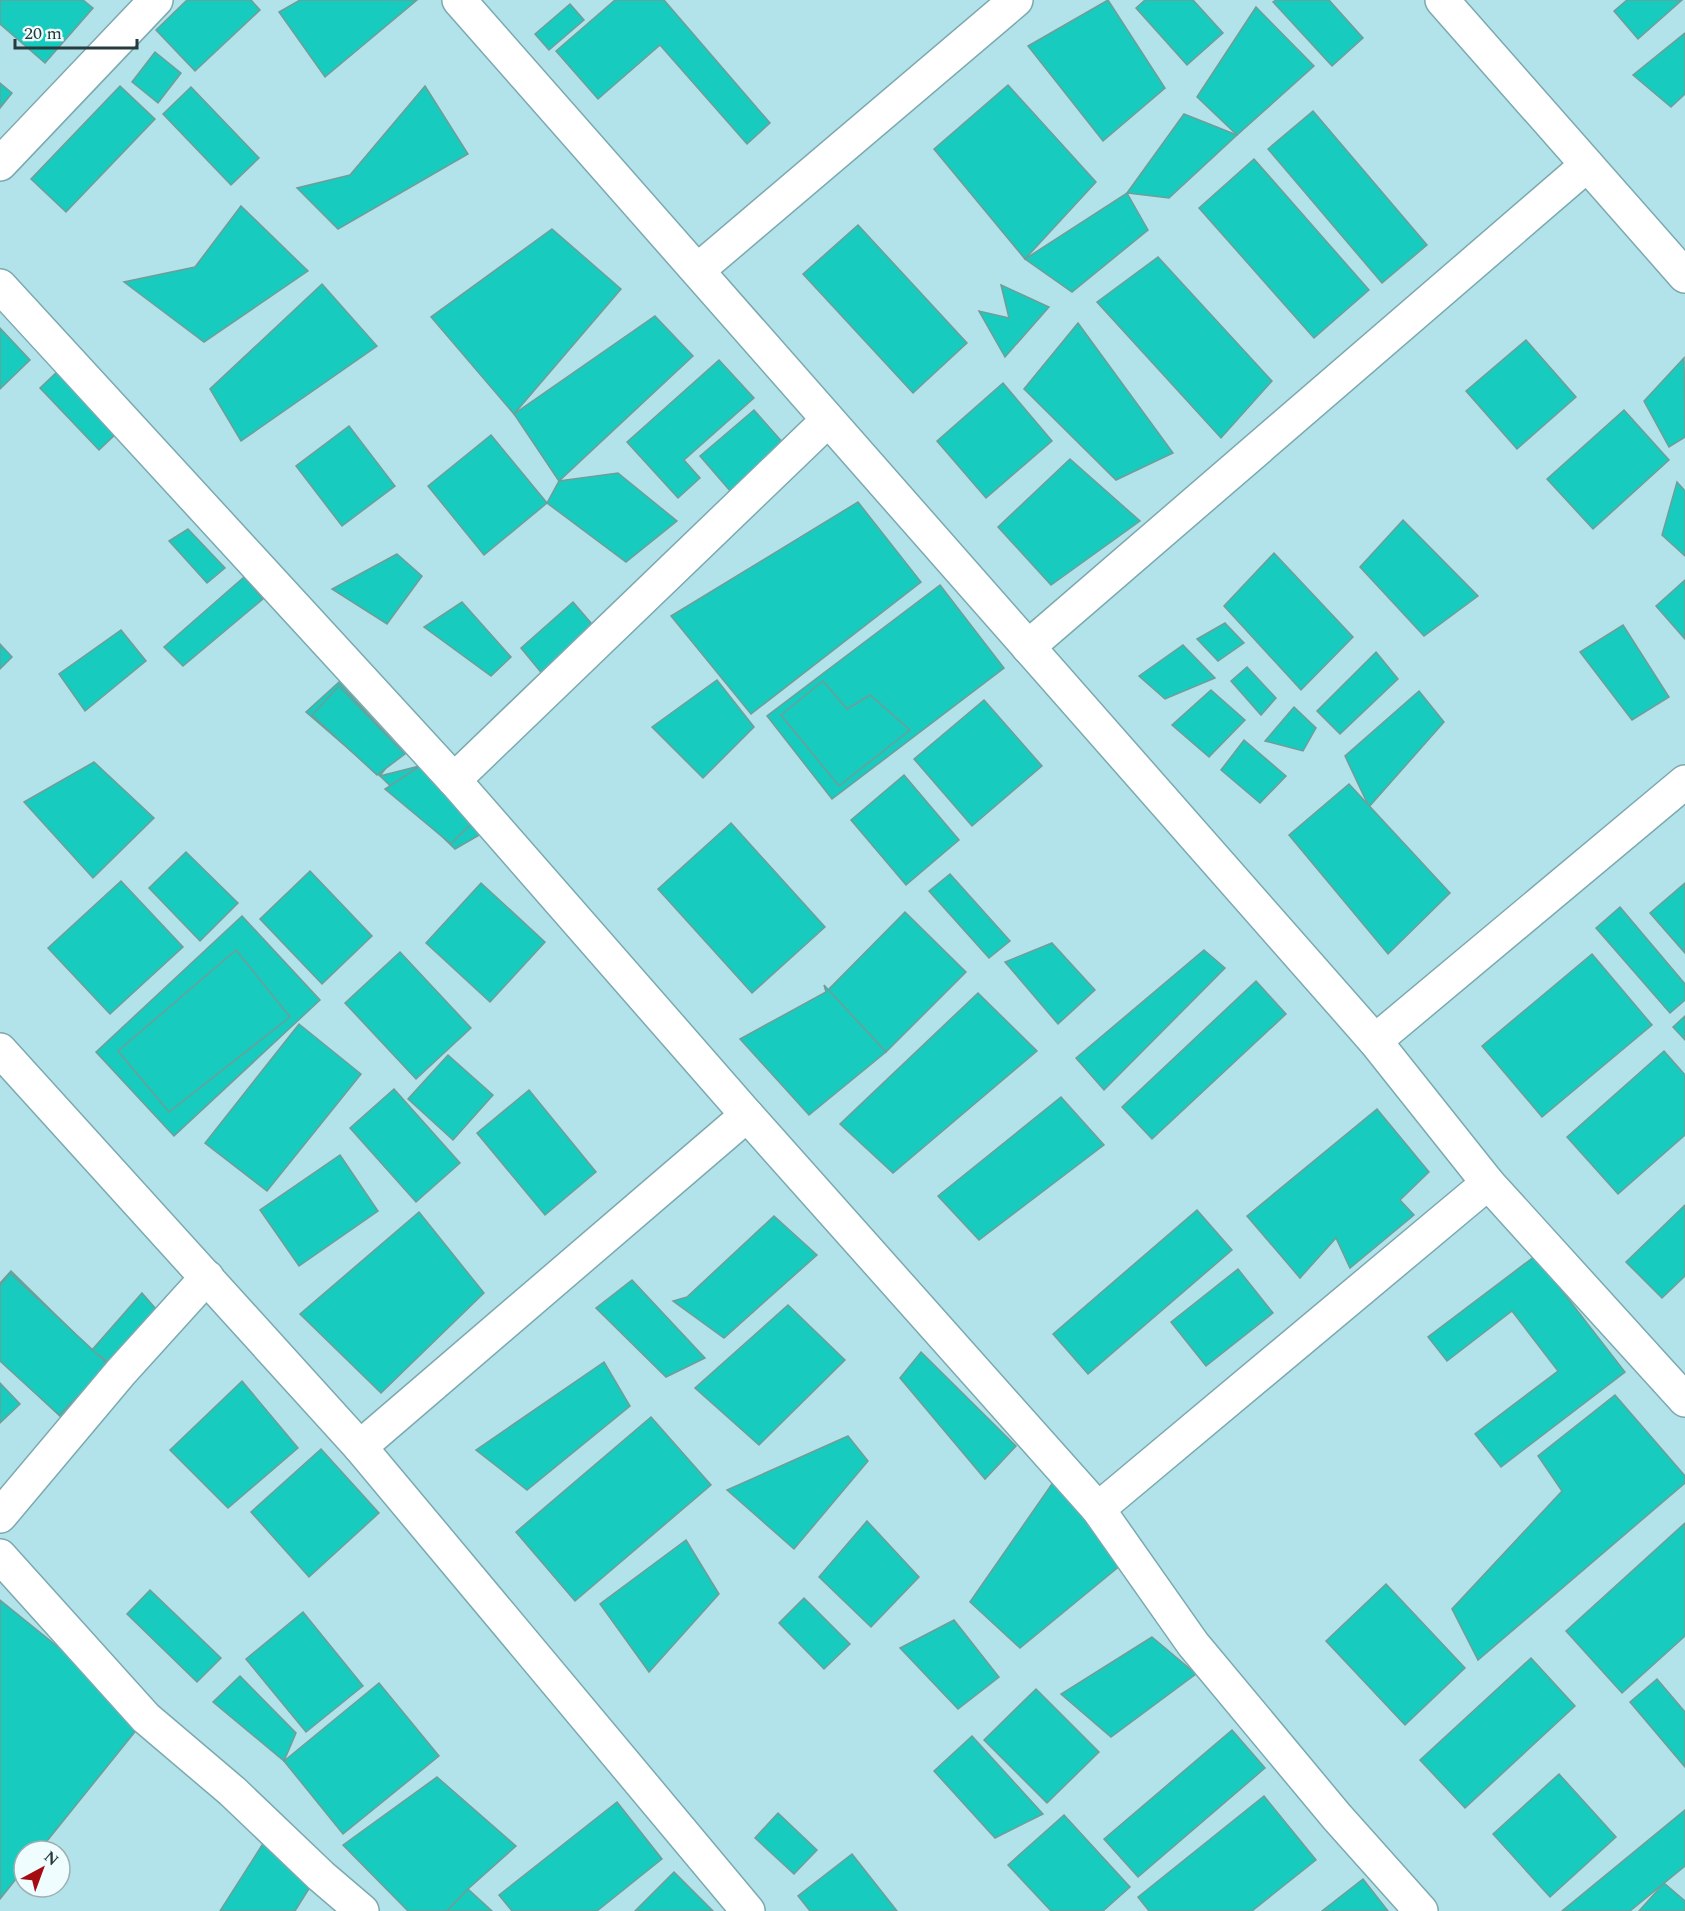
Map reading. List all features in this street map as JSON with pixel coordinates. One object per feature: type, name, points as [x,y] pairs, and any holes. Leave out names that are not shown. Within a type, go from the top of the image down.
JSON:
[{"type":"street","points":[[0,164],[156,0]]},
{"type":"street","points":[[459,0],[1374,1041],[1488,1183],[1685,1400]]},
{"type":"street","points":[[698,270],[1016,0]]},
{"type":"street","points":[[1442,0],[1685,276]]},
{"type":"street","points":[[1028,647],[1587,165]]},
{"type":"street","points":[[0,286],[454,780],[747,1115],[1098,1509],[1193,1644],[1337,1817],[1421,1911]]},
{"type":"street","points":[[454,780],[827,421]]},
{"type":"street","points":[[1374,1041],[1685,782]]},
{"type":"street","points":[[0,1050],[360,1447],[748,1911]]},
{"type":"street","points":[[360,1447],[747,1115]]},
{"type":"street","points":[[1098,1509],[1488,1183]]},
{"type":"street","points":[[0,1516],[121,1372],[207,1277]]},
{"type":"street","points":[[0,1556],[146,1718],[232,1791],[321,1876],[362,1911]]},
{"type":"building","points":[[0,0],[83,0],[93,8],[45,63],[0,24]]},
{"type":"building","points":[[187,0],[251,0],[260,10],[195,71],[156,30]]},
{"type":"building","points":[[300,0],[417,0],[325,77],[279,12]]},
{"type":"building","points":[[615,0],[664,0],[770,123],[747,144],[660,45],[598,99],[556,51]]},
{"type":"building","points":[[1108,0],[1165,88],[1103,141],[1028,46]]},
{"type":"building","points":[[1145,0],[1193,0],[1223,33],[1187,65],[1136,8]]},
{"type":"building","points":[[1276,0],[1329,0],[1363,38],[1332,66],[1273,2]]},
{"type":"building","points":[[1627,0],[1682,0],[1638,39],[1614,11]]},
{"type":"building","points":[[570,4],[584,20],[549,50],[535,34]]},
{"type":"building","points":[[1256,7],[1314,66],[1237,135],[1197,97]]},
{"type":"building","points":[[1685,33],[1685,94],[1671,107],[1633,75]]},
{"type":"building","points":[[155,52],[181,73],[158,103],[132,82]]},
{"type":"building","points":[[0,83],[12,93],[0,108]]},
{"type":"building","points":[[1008,85],[1096,182],[1025,259],[934,149]]},
{"type":"building","points":[[120,86],[155,119],[66,212],[31,179]]},
{"type":"building","points":[[425,86],[468,154],[338,229],[297,188],[350,175]]},
{"type":"building","points":[[191,87],[259,158],[231,185],[163,114]]},
{"type":"building","points":[[1313,111],[1427,245],[1382,283],[1268,149]]},
{"type":"building","points":[[1184,114],[1237,135],[1169,198],[1127,193]]},
{"type":"building","points":[[1254,159],[1369,290],[1314,338],[1199,208]]},
{"type":"building","points":[[1127,193],[1148,230],[1072,292],[1025,259]]},
{"type":"building","points":[[241,206],[308,271],[204,342],[124,282],[195,267]]},
{"type":"building","points":[[858,225],[967,343],[913,393],[803,274]]},
{"type":"building","points":[[552,229],[621,289],[514,414],[431,317]]},
{"type":"building","points":[[1158,257],[1272,381],[1221,438],[1097,302]]},
{"type":"building","points":[[322,284],[377,346],[241,441],[210,389]]},
{"type":"building","points":[[1001,285],[1049,307],[1005,357],[979,311],[1009,318]]},
{"type":"building","points":[[655,316],[693,356],[559,481],[514,414]]},
{"type":"building","points":[[1078,323],[1173,453],[1116,480],[1024,389]]},
{"type":"building","points":[[0,328],[30,360],[0,389]]},
{"type":"building","points":[[1526,340],[1576,397],[1517,449],[1466,391]]},
{"type":"building","points":[[1684,358],[1685,437],[1669,447],[1644,401]]},
{"type":"building","points":[[719,360],[754,398],[684,460],[700,478],[678,498],[627,442]]},
{"type":"building","points":[[60,369],[119,431],[99,450],[40,388]]},
{"type":"building","points":[[1003,383],[1052,441],[986,498],[937,441]]},
{"type":"building","points":[[754,410],[784,444],[731,492],[700,456]]},
{"type":"building","points":[[1624,410],[1669,460],[1593,529],[1547,479]]},
{"type":"building","points":[[349,426],[395,486],[342,526],[296,466]]},
{"type":"building","points":[[491,435],[547,503],[484,555],[428,486]]},
{"type":"building","points":[[1070,459],[1140,521],[1051,585],[998,527]]},
{"type":"building","points":[[618,473],[677,521],[626,562],[547,503],[559,481]]},
{"type":"building","points":[[1677,482],[1685,491],[1685,556],[1662,535]]},
{"type":"building","points":[[858,502],[921,582],[751,714],[671,616]]},
{"type":"building","points":[[1403,520],[1478,596],[1424,636],[1360,567]]},
{"type":"building","points":[[188,529],[225,568],[207,583],[169,541]]},
{"type":"building","points":[[1274,553],[1353,637],[1301,690],[1224,606]]},
{"type":"building","points":[[397,554],[422,576],[387,624],[332,589]]},
{"type":"building","points":[[244,577],[263,599],[183,666],[164,647]]},
{"type":"building","points":[[1685,580],[1685,639],[1656,606]]},
{"type":"building","points":[[940,585],[1004,668],[832,799],[767,716]]},
{"type":"building","points":[[462,602],[511,657],[491,676],[424,627]]},
{"type":"building","points":[[573,602],[597,630],[544,676],[521,648]]},
{"type":"building","points":[[1225,623],[1244,643],[1218,661],[1197,639]]},
{"type":"building","points":[[1623,625],[1669,697],[1632,720],[1580,652]]},
{"type":"building","points":[[121,630],[146,661],[85,711],[59,674]]},
{"type":"building","points":[[0,644],[12,657],[0,669]]},
{"type":"building","points":[[1183,645],[1215,678],[1165,699],[1139,676]]},
{"type":"building","points":[[1376,652],[1398,679],[1340,734],[1317,711]]},
{"type":"building","points":[[1247,667],[1276,698],[1261,715],[1231,681]]},
{"type":"building","points":[[717,680],[754,727],[703,778],[652,727]]},
{"type":"building","points":[[823,681],[847,709],[870,695],[910,730],[839,786],[781,715]]},
{"type":"building","points":[[339,682],[400,749],[380,776],[306,712]]},
{"type":"building","points":[[339,686],[405,754],[377,775],[312,715]]},
{"type":"building","points":[[1211,690],[1245,720],[1209,757],[1172,725]]},
{"type":"building","points":[[1419,691],[1444,722],[1369,807],[1345,756]]},
{"type":"building","points":[[984,700],[1042,766],[972,826],[914,759]]},
{"type":"building","points":[[1294,707],[1316,728],[1303,751],[1265,741]]},
{"type":"building","points":[[1244,740],[1286,776],[1260,803],[1221,770]]},
{"type":"building","points":[[94,762],[154,818],[93,878],[24,802]]},
{"type":"building","points":[[423,765],[481,834],[455,849],[380,776]]},
{"type":"building","points":[[420,766],[473,822],[451,844],[385,789]]},
{"type":"building","points":[[904,775],[959,840],[906,885],[851,820]]},
{"type":"building","points":[[1349,784],[1450,893],[1388,954],[1289,835]]},
{"type":"building","points":[[731,823],[825,927],[752,993],[658,889]]},
{"type":"building","points":[[186,852],[238,903],[200,941],[149,888]]},
{"type":"building","points":[[310,871],[372,936],[322,984],[260,919]]},
{"type":"building","points":[[950,874],[1010,941],[989,958],[929,891]]},
{"type":"building","points":[[121,881],[183,947],[110,1014],[48,948]]},
{"type":"building","points":[[481,883],[545,942],[490,1002],[426,943]]},
{"type":"building","points":[[1685,883],[1685,953],[1650,913]]},
{"type":"building","points":[[1620,907],[1685,984],[1685,1000],[1670,1013],[1596,928]]},
{"type":"building","points":[[905,912],[966,972],[886,1052],[826,992]]},
{"type":"building","points":[[242,916],[320,1000],[174,1136],[96,1052]]},
{"type":"building","points":[[1052,943],[1095,990],[1058,1024],[1005,962]]},
{"type":"building","points":[[236,950],[290,1017],[169,1112],[118,1051]]},
{"type":"building","points":[[1204,950],[1225,968],[1104,1090],[1076,1058]]},
{"type":"building","points":[[400,952],[471,1028],[416,1079],[345,1003]]},
{"type":"building","points":[[1592,954],[1652,1025],[1542,1117],[1482,1046]]},
{"type":"building","points":[[1256,981],[1286,1014],[1152,1139],[1122,1107]]},
{"type":"building","points":[[824,985],[886,1052],[809,1115],[740,1039],[826,992]]},
{"type":"building","points":[[978,993],[1037,1051],[893,1173],[840,1124]]},
{"type":"building","points":[[1685,1016],[1685,1040],[1673,1027]]},
{"type":"building","points":[[299,1024],[361,1074],[267,1191],[205,1143]]},
{"type":"building","points":[[1664,1051],[1685,1075],[1685,1135],[1618,1194],[1567,1137]]},
{"type":"building","points":[[448,1055],[493,1095],[453,1140],[408,1099]]},
{"type":"building","points":[[394,1089],[460,1163],[416,1202],[350,1128]]},
{"type":"building","points":[[529,1090],[596,1172],[545,1215],[477,1133]]},
{"type":"building","points":[[1061,1097],[1104,1145],[979,1240],[938,1196]]},
{"type":"building","points":[[1377,1109],[1429,1172],[1400,1200],[1414,1215],[1350,1268],[1336,1238],[1300,1278],[1247,1216]]},
{"type":"building","points":[[340,1155],[378,1211],[299,1266],[260,1210]]},
{"type":"building","points":[[1685,1205],[1685,1276],[1662,1298],[1626,1262]]},
{"type":"building","points":[[1197,1210],[1232,1250],[1088,1374],[1053,1334]]},
{"type":"building","points":[[419,1212],[484,1293],[381,1393],[300,1314]]},
{"type":"building","points":[[774,1216],[817,1255],[724,1338],[673,1301],[687,1297]]},
{"type":"building","points":[[1535,1256],[1625,1372],[1501,1467],[1475,1434],[1558,1371],[1512,1311],[1447,1361],[1428,1337]]},
{"type":"building","points":[[1238,1269],[1273,1313],[1206,1366],[1171,1322]]},
{"type":"building","points":[[11,1271],[108,1366],[64,1420],[0,1359],[0,1283]]},
{"type":"building","points":[[10,1273],[109,1365],[59,1415],[0,1361],[0,1285]]},
{"type":"building","points":[[632,1280],[705,1358],[666,1377],[596,1308]]},
{"type":"building","points":[[142,1293],[163,1317],[121,1372],[92,1350]]},
{"type":"building","points":[[788,1305],[845,1360],[759,1445],[695,1388]]},
{"type":"building","points":[[921,1352],[1016,1446],[985,1479],[900,1378]]},
{"type":"building","points":[[604,1362],[630,1406],[527,1490],[476,1450]]},
{"type":"building","points":[[242,1381],[298,1448],[228,1508],[170,1450]]},
{"type":"building","points":[[0,1383],[20,1404],[0,1423]]},
{"type":"building","points":[[1615,1395],[1685,1476],[1685,1483],[1478,1660],[1452,1609],[1562,1491],[1538,1456]]},
{"type":"building","points":[[651,1417],[711,1485],[575,1601],[516,1532]]},
{"type":"building","points":[[848,1436],[868,1461],[794,1549],[727,1490]]},
{"type":"building","points":[[321,1449],[379,1513],[309,1577],[251,1512]]},
{"type":"building","points":[[1054,1481],[1121,1565],[1020,1648],[970,1602]]},
{"type":"building","points":[[867,1521],[919,1577],[871,1627],[819,1577]]},
{"type":"building","points":[[1685,1523],[1685,1636],[1622,1693],[1566,1631]]},
{"type":"building","points":[[686,1540],[719,1594],[649,1672],[600,1604]]},
{"type":"building","points":[[1386,1584],[1465,1668],[1405,1725],[1326,1641]]},
{"type":"building","points":[[150,1590],[221,1658],[197,1682],[127,1614]]},
{"type":"building","points":[[804,1598],[850,1644],[824,1669],[779,1623]]},
{"type":"building","points":[[0,1600],[146,1718],[49,1839],[12,1839],[12,1884],[0,1899]]},
{"type":"building","points":[[303,1612],[363,1686],[306,1732],[246,1659]]},
{"type":"building","points":[[954,1620],[999,1677],[958,1709],[900,1648]]},
{"type":"building","points":[[1152,1637],[1196,1674],[1111,1737],[1061,1694]]},
{"type":"building","points":[[1531,1658],[1575,1706],[1465,1808],[1420,1760]]},
{"type":"building","points":[[240,1676],[296,1733],[284,1761],[213,1702]]},
{"type":"building","points":[[1657,1679],[1685,1712],[1685,1767],[1630,1702]]},
{"type":"building","points":[[379,1683],[439,1756],[343,1834],[284,1761]]},
{"type":"building","points":[[1036,1689],[1099,1752],[1047,1803],[984,1740]]},
{"type":"building","points":[[1232,1730],[1265,1768],[1138,1877],[1104,1839]]},
{"type":"building","points":[[972,1736],[1043,1814],[995,1838],[934,1771]]},
{"type":"building","points":[[1559,1774],[1616,1837],[1550,1897],[1493,1834]]},
{"type":"building","points":[[437,1777],[516,1846],[447,1911],[408,1911],[343,1845]]},
{"type":"building","points":[[1264,1796],[1316,1860],[1252,1911],[1149,1911],[1138,1897]]},
{"type":"building","points":[[617,1802],[662,1859],[597,1911],[512,1911],[499,1895]]},
{"type":"building","points":[[1685,1810],[1685,1866],[1630,1911],[1562,1911]]},
{"type":"building","points":[[778,1813],[817,1850],[794,1874],[755,1838]]},
{"type":"building","points":[[1064,1815],[1130,1887],[1103,1911],[1051,1911],[1008,1865]]},
{"type":"building","points":[[264,1842],[317,1876],[295,1911],[220,1911]]},
{"type":"building","points":[[852,1854],[897,1911],[810,1911],[798,1896]]},
{"type":"building","points":[[674,1872],[713,1911],[635,1911]]},
{"type":"building","points":[[1363,1879],[1388,1911],[1322,1911]]},
{"type":"building","points":[[1664,1883],[1685,1901],[1685,1911],[1639,1911]]},
{"type":"building","points":[[468,1889],[492,1911],[447,1911]]}]
